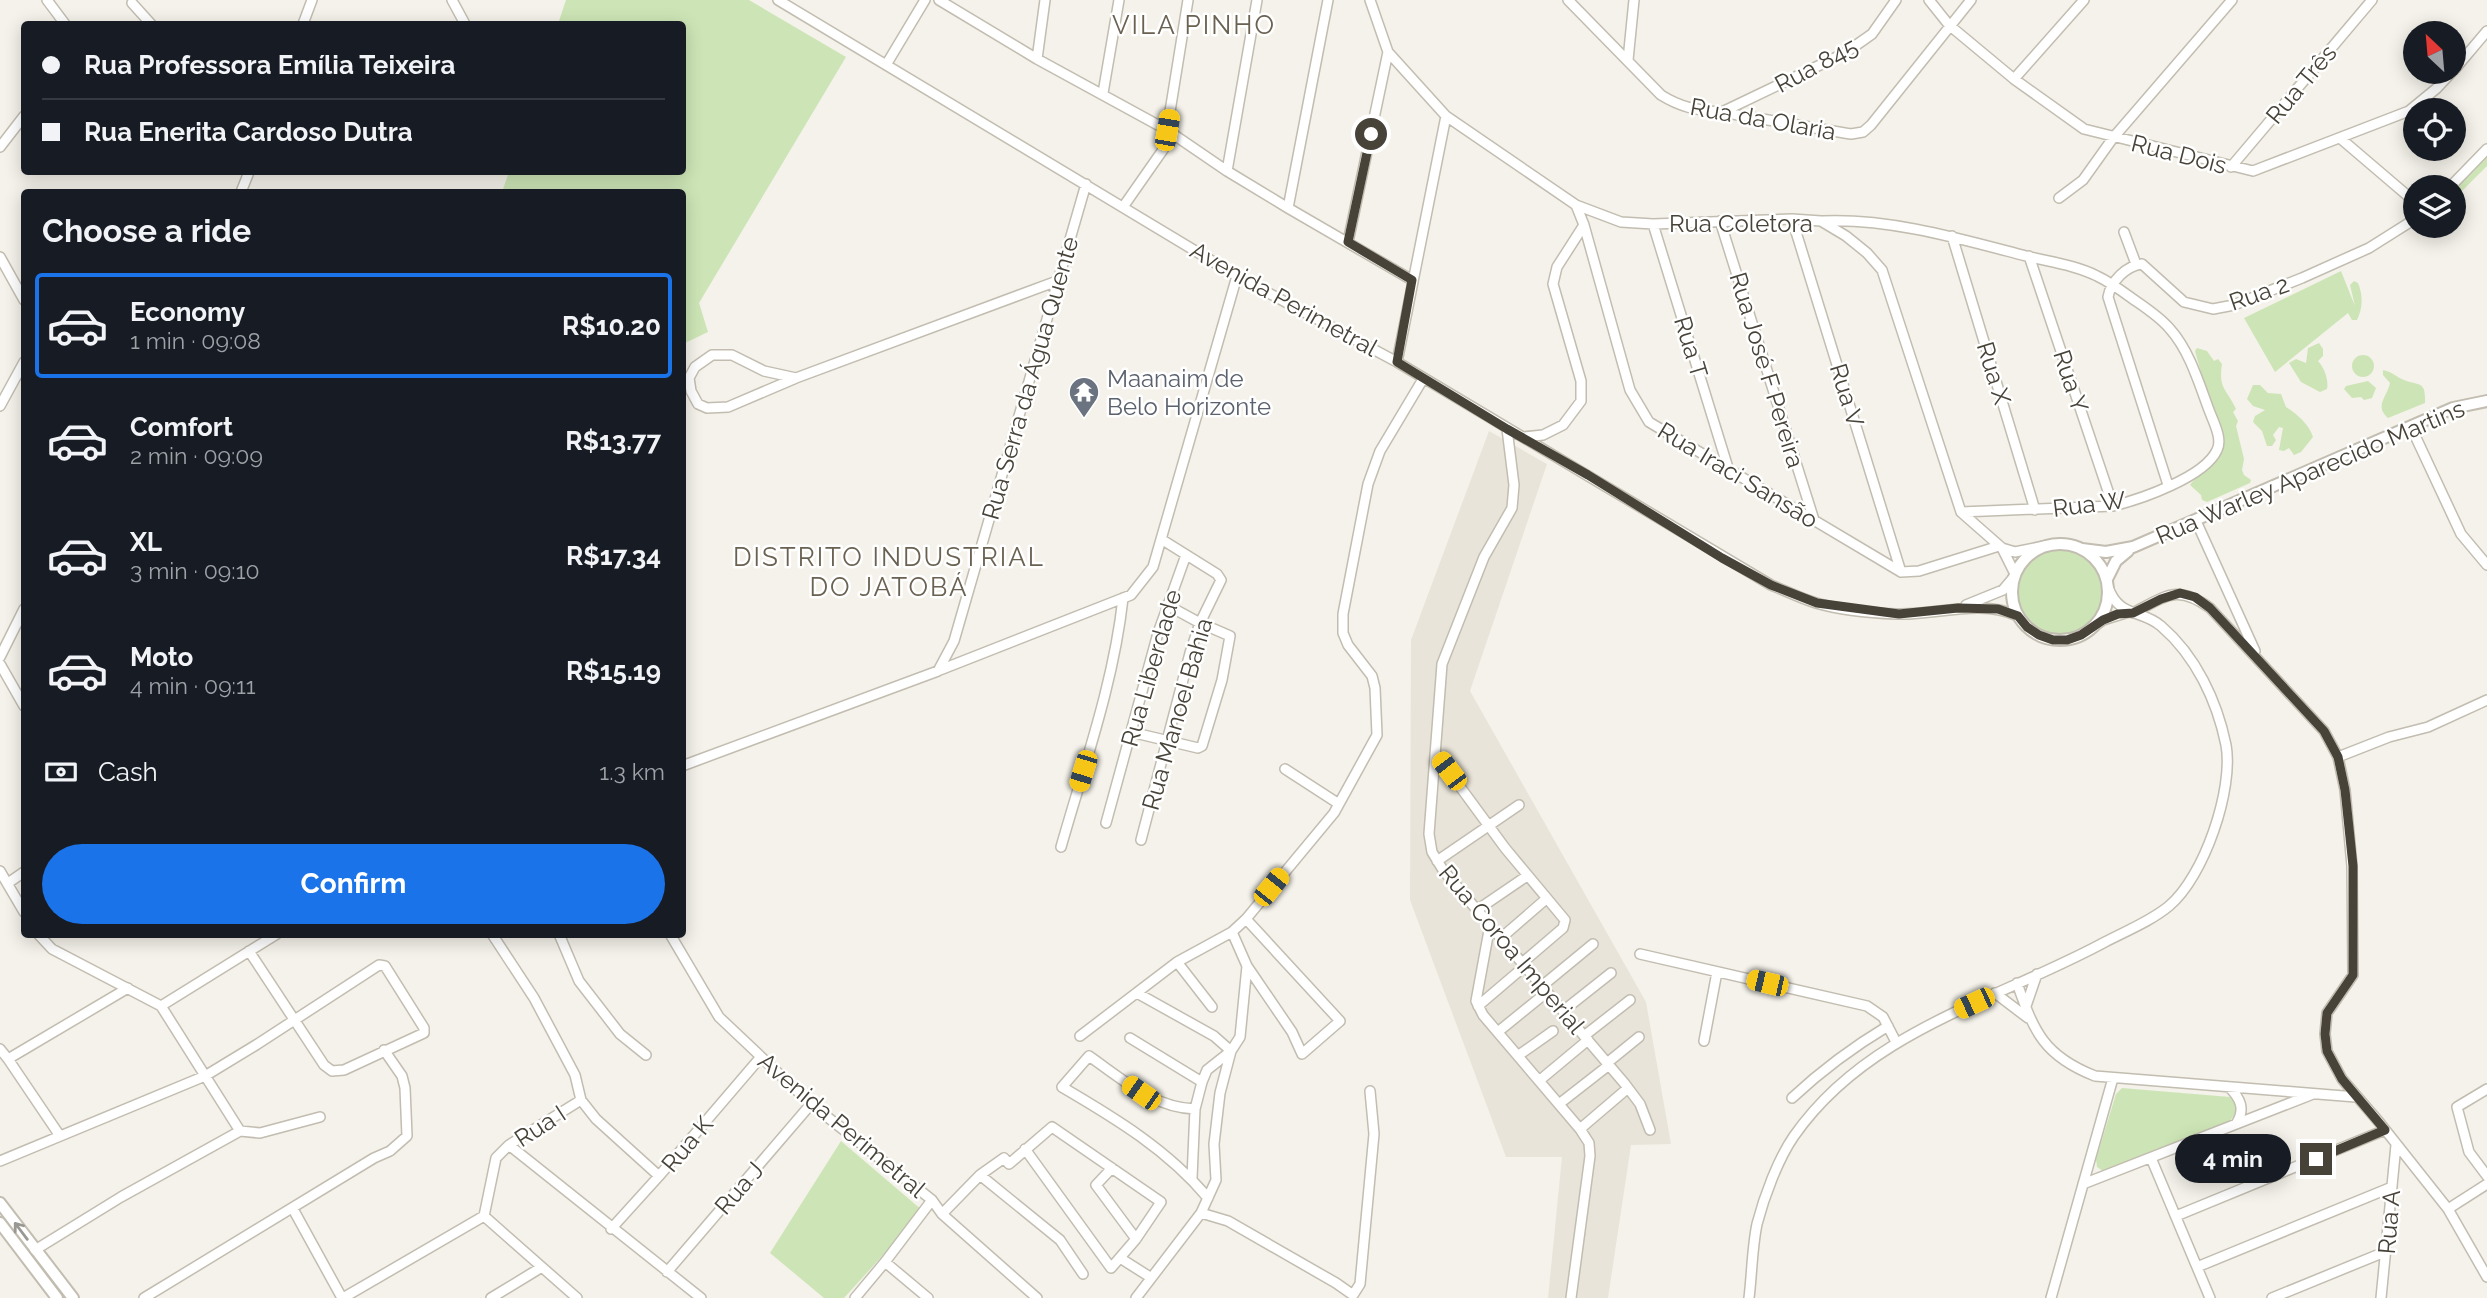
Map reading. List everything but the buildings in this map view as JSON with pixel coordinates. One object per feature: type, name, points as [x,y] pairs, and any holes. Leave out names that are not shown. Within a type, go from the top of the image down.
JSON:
[{"type":"street","points":[[47,0],[63,21]]},
{"type":"street","points":[[304,21],[312,0]]},
{"type":"street","points":[[452,0],[463,21]]},
{"type":"street","name":"Avenida Perimetral","points":[[778,0],[1237,276],[1397,362],[1771,585],[1817,603],[1899,614],[1958,608],[1998,609],[2018,616]]},
{"type":"street","points":[[886,65],[925,0]]},
{"type":"street","points":[[940,0],[1037,59],[1170,132],[1227,171],[1412,280]]},
{"type":"street","points":[[1037,59],[1045,0]]},
{"type":"street","points":[[1103,93],[1119,0]]},
{"type":"street","points":[[1123,207],[1170,132],[1188,0]]},
{"type":"street","points":[[1227,171],[1257,0]]},
{"type":"street","points":[[1288,208],[1328,0]]},
{"type":"street","name":"Rua Coletora","points":[[1370,0],[1388,52],[1447,116],[1576,205],[1621,222],[1792,219],[1821,221],[1867,253],[1882,270],[1961,512]]},
{"type":"street","name":"Rua da Olaria","points":[[1568,0],[1661,95],[1676,104],[1692,110],[1722,112],[1851,134],[1863,132],[1871,125],[1950,25]]},
{"type":"street","points":[[1628,60],[1634,0]]},
{"type":"street","name":"Rua 845","points":[[1722,112],[1845,53],[1872,34],[1896,0]]},
{"type":"street","name":"Rua Dois","points":[[1929,0],[1950,25],[2014,79],[2084,129],[2253,171],[2409,111],[2441,84]]},
{"type":"street","points":[[1950,25],[1971,0]]},
{"type":"street","points":[[2014,79],[2084,0]]},
{"type":"street","points":[[2059,198],[2083,180],[2113,138],[2232,0]]},
{"type":"street","name":"Rua Três","points":[[2231,167],[2372,0]]},
{"type":"street","points":[[132,4],[148,21]]},
{"type":"street","name":"Rua Dois","points":[[2466,56],[2487,31]]},
{"type":"street","points":[[1348,242],[1388,52]]},
{"type":"street","points":[[1397,362],[1447,116]]},
{"type":"street","points":[[0,147],[21,121]]},
{"type":"street","points":[[2340,138],[2403,192]]},
{"type":"street","points":[[2462,175],[2487,149]]},
{"type":"street","name":"Rua Serra da Água Quente","points":[[938,671],[954,642],[1086,184]]},
{"type":"street","name":"Rua Iraci Sansão","points":[[1576,205],[1630,390],[1649,422],[1901,572]]},
{"type":"street","name":"Rua V","points":[[1792,219],[1901,572]]},
{"type":"street","points":[[1821,221],[1846,220],[1952,236],[2059,262],[2112,284]]},
{"type":"street","name":"Rua José F Pereira","points":[[1720,221],[1814,520]]},
{"type":"street","name":"Rua T","points":[[1653,223],[1728,471]]},
{"type":"street","points":[[1522,438],[1543,435],[1563,425],[1581,401],[1581,381],[1553,284],[1557,267],[1584,225]]},
{"type":"street","name":"Rua 2","points":[[2136,264],[2142,264],[2184,302],[2213,309],[2234,304],[2302,278],[2370,248],[2403,227]]},
{"type":"street","points":[[2124,232],[2136,264],[2112,284],[2108,297],[2168,485]]},
{"type":"street","name":"Rua X","points":[[1952,236],[2035,510]]},
{"type":"street","name":"Rua Y","points":[[2029,256],[2113,506]]},
{"type":"street","points":[[0,257],[21,295]]},
{"type":"street","points":[[686,765],[938,671],[1131,595],[1153,567],[1237,276]]},
{"type":"street","points":[[796,378],[764,371],[732,355],[712,355],[695,367],[690,378],[691,391],[698,404],[708,408],[729,407],[796,378],[1057,281]]},
{"type":"street","name":"Rua W","points":[[1961,512],[2113,506],[2195,474],[2209,463],[2219,447],[2217,431],[2181,343],[2161,319],[2112,284]]},
{"type":"street","points":[[0,406],[21,368]]},
{"type":"street","points":[[1080,1036],[1177,962],[1232,932],[1246,919],[1334,813],[1377,735],[1372,676],[1348,645],[1343,633],[1343,614],[1368,484],[1380,451],[1423,379]]},
{"type":"street","name":"Rua Warley Aparecido Martins","points":[[2082,549],[2106,552],[2133,547],[2453,408],[2487,401]]},
{"type":"street","points":[[2411,427],[2461,534],[2487,565]]},
{"type":"street","name":"Rua Coroa Imperial","points":[[1507,429],[1514,485],[1512,508],[1484,557],[1442,664],[1429,834],[1432,852],[1477,910],[1628,1088],[1640,1104],[1650,1130]]},
{"type":"street","points":[[1749,1298],[1757,1225],[1772,1180],[1793,1137],[1842,1081],[1896,1042],[2089,951],[2170,905],[2192,878],[2219,816],[2227,778],[2226,746],[2202,675],[2188,656],[2154,621],[2131,613],[2115,602],[2101,566],[2093,556],[2082,549],[2063,544],[2015,552],[2001,547],[1961,512]]},
{"type":"street","points":[[2196,521],[2259,659]]},
{"type":"street","name":"Rua Manoel Bahia","points":[[1141,840],[1200,623],[1221,580],[1161,539]]},
{"type":"street","points":[[2044,546],[2022,562],[2015,575],[2012,590],[2013,604],[2018,616],[2027,627],[2039,635],[2053,640],[2067,640],[2081,635],[2103,620],[2131,613],[2161,599],[2180,593],[2195,597],[2210,608],[2324,731],[2338,757],[2345,790],[2353,866],[2353,975],[2327,1013],[2327,1051],[2342,1079],[2448,1209],[2487,1277]]},
{"type":"street","points":[[1901,572],[1919,571],[2001,547]]},
{"type":"street","points":[[2001,547],[2015,575]]},
{"type":"street","name":"Rua Warley Aparecido Martins","points":[[2107,583],[2116,561],[2133,547]]},
{"type":"street","name":"Rua Liberdade","points":[[1106,823],[1167,605],[1186,555]]},
{"type":"street","name":"Avenida Perimetral","points":[[1958,608],[2003,590],[2015,575]]},
{"type":"street","points":[[2093,627],[2107,602],[2107,583]]},
{"type":"street","points":[[1061,847],[1098,720],[1121,621],[1123,598]]},
{"type":"street","points":[[1131,732],[1198,748],[1203,744],[1222,680],[1230,636],[1167,605]]},
{"type":"street","points":[[0,657],[21,615]]},
{"type":"street","points":[[0,664],[21,701]]},
{"type":"street","points":[[2338,757],[2389,737],[2428,727],[2487,700]]},
{"type":"street","points":[[1436,754],[1527,876],[1565,920],[1563,928],[1478,1006]]},
{"type":"street","points":[[1285,769],[1339,804]]},
{"type":"street","points":[[1437,861],[1519,805]]},
{"type":"street","points":[[0,871],[21,907]]},
{"type":"street","points":[[8,883],[21,874]]},
{"type":"street","points":[[1477,910],[1527,876]]},
{"type":"street","points":[[1501,938],[1546,899]]},
{"type":"street","points":[[1232,932],[1248,966],[1292,1032],[1302,1054],[1340,1021],[1246,919]]},
{"type":"street","points":[[1490,925],[1476,1001],[1478,1006],[1580,1129],[1588,1143],[1590,1156],[1571,1298]]},
{"type":"street","points":[[42,938],[52,949],[161,1006],[240,1131]]},
{"type":"street","points":[[161,1006],[270,938]]},
{"type":"street","points":[[495,938],[534,998],[575,1075],[581,1100]]},
{"type":"street","points":[[561,938],[579,981],[620,1034],[646,1055]]},
{"type":"street","name":"Avenida Perimetral","points":[[672,938],[719,1017],[760,1058],[811,1104],[932,1200],[942,1214],[1037,1298]]},
{"type":"street","points":[[1499,1031],[1593,944]]},
{"type":"street","points":[[0,1161],[205,1076],[295,1019],[382,964],[425,1031],[344,1070],[332,1071],[324,1065],[295,1019],[249,951]]},
{"type":"street","points":[[1640,954],[1867,1006],[1883,1017],[1896,1042]]},
{"type":"street","points":[[1177,962],[1212,1007]]},
{"type":"street","points":[[1136,1298],[1201,1213],[1216,1181],[1214,1144],[1220,1093],[1231,1051],[1240,1037],[1248,966]]},
{"type":"street","points":[[1704,1041],[1717,972]]},
{"type":"street","points":[[1563,1011],[1611,973]]},
{"type":"street","points":[[2025,1009],[2037,975]]},
{"type":"street","points":[[2017,983],[2025,1009],[2042,1041],[2062,1061],[2095,1076],[2356,1097]]},
{"type":"street","points":[[8,1059],[128,988]]},
{"type":"street","points":[[1137,993],[1214,1036],[1231,1051]]},
{"type":"street","points":[[1995,993],[2030,1020]]},
{"type":"street","points":[[1540,1080],[1630,1000]]},
{"type":"street","points":[[1792,1098],[1846,1051],[1888,1026]]},
{"type":"street","points":[[1519,1055],[1553,1031]]},
{"type":"street","points":[[1559,1104],[1640,1037]]},
{"type":"street","points":[[1130,1038],[1202,1082]]},
{"type":"street","points":[[0,1049],[60,1136]]},
{"type":"street","points":[[144,1298],[374,1158],[390,1151],[407,1136],[402,1076],[384,1050]]},
{"type":"street","points":[[1192,1178],[1195,1109],[1202,1082],[1207,1070],[1231,1051]]},
{"type":"street","points":[[1195,1109],[1179,1109],[1160,1103],[1141,1093],[1089,1056],[1062,1087],[1124,1124],[1153,1145],[1192,1178],[1208,1198]]},
{"type":"street","name":"Rua K","points":[[611,1229],[760,1058]]},
{"type":"street","points":[[2051,1298],[2113,1078]]},
{"type":"street","points":[[2229,1087],[2239,1098],[2242,1109],[2236,1124]]},
{"type":"street","points":[[1580,1129],[1628,1088]]},
{"type":"street","points":[[2487,1089],[2457,1107],[2469,1152],[2483,1164],[2487,1176]]},
{"type":"street","points":[[1201,1213],[1228,1221],[1336,1283],[1355,1297],[1360,1284],[1374,1134],[1370,1091]]},
{"type":"street","points":[[2083,1184],[2315,1093]]},
{"type":"street","name":"Rua I","points":[[484,1216],[496,1158],[509,1145],[581,1100],[596,1119],[659,1176]]},
{"type":"street","name":"Rua J","points":[[667,1272],[811,1104]]},
{"type":"street","points":[[35,1250],[121,1197],[240,1131],[260,1133],[320,1117]]},
{"type":"street","points":[[942,1214],[980,1175],[1004,1158],[1009,1164],[1025,1149],[1052,1127],[1161,1202],[1136,1239],[1111,1268],[1025,1149]]},
{"type":"street","points":[[2176,1216],[2385,1130]]},
{"type":"street","points":[[509,1145],[611,1229],[701,1298]]},
{"type":"street","name":"Rua A","points":[[2381,1298],[2396,1145]]},
{"type":"street","points":[[2151,1158],[2210,1298]]},
{"type":"street","points":[[1112,1168],[1096,1185],[1136,1239]]},
{"type":"street","points":[[980,1175],[1060,1240],[1083,1274]]},
{"type":"street","points":[[2448,1209],[2487,1184]]},
{"type":"street","points":[[2197,1267],[2392,1187]]},
{"type":"street","points":[[855,1298],[932,1200]]},
{"type":"street","points":[[0,1203],[73,1298]]},
{"type":"street","points":[[293,1209],[343,1298],[484,1216],[577,1298]]},
{"type":"street","points":[[0,1223],[57,1298]]},
{"type":"street","points":[[2272,1298],[2387,1251]]},
{"type":"street","points":[[1120,1258],[1150,1277]]},
{"type":"street","points":[[885,1262],[928,1298]]},
{"type":"street","points":[[491,1298],[542,1267]]},
{"type":"shaded area","points":[[1489,431],[1547,464],[1470,691],[1646,1002],[1671,1144],[1631,1145],[1608,1298],[1548,1298],[1562,1157],[1506,1157],[1410,900],[1411,640]]},
{"type":"green space","points":[[566,0],[749,0],[846,57],[699,303],[708,332],[686,343],[686,189],[503,189],[508,175],[686,175],[686,21],[559,21]]},
{"type":"green space","points":[[2487,155],[2487,166],[2466,187],[2466,175]]},
{"type":"green space","points":[[2341,271],[2355,306],[2350,285],[2354,281],[2360,288],[2361,306],[2357,320],[2352,320],[2348,313],[2275,372],[2244,318]]},
{"type":"green space","points":[[2319,343],[2323,356],[2318,361],[2326,374],[2327,385],[2327,389],[2320,392],[2301,382],[2289,363],[2296,359],[2306,363],[2308,348]]},
{"type":"green space","points":[[2197,348],[2207,351],[2214,361],[2218,359],[2222,364],[2222,384],[2236,409],[2233,412],[2238,421],[2236,426],[2244,459],[2242,470],[2251,480],[2250,483],[2207,502],[2202,500],[2201,495],[2190,485],[2214,462],[2221,444],[2195,351]]},
{"type":"green space","points":[[2363,355],[2371,358],[2374,366],[2371,374],[2363,377],[2355,374],[2352,366],[2355,358]]},
{"type":"green space","points":[[2383,370],[2421,385],[2425,403],[2388,418],[2382,405],[2390,383],[2383,375]]},
{"type":"green space","points":[[2368,381],[2376,388],[2372,398],[2352,398],[2344,389],[2346,386]]},
{"type":"green space","points":[[2253,385],[2260,385],[2268,393],[2281,394],[2286,407],[2309,428],[2313,437],[2301,452],[2294,455],[2289,448],[2279,450],[2283,428],[2279,427],[2273,435],[2276,440],[2272,446],[2267,446],[2262,431],[2253,422],[2255,416],[2265,410],[2253,406],[2247,399]]},
{"type":"green space","points":[[2061,548],[2078,552],[2092,561],[2101,575],[2105,592],[2101,609],[2092,623],[2078,632],[2061,636],[2044,632],[2030,623],[2021,609],[2017,592],[2021,575],[2030,561],[2044,552]]},
{"type":"green space","points":[[2122,1088],[2230,1097],[2235,1102],[2236,1113],[2230,1121],[2103,1171],[2097,1167],[2096,1159],[2116,1094]]},
{"type":"green space","points":[[841,1141],[923,1211],[844,1298],[824,1298],[770,1253]]},
{"type":"place","name":"Maanaim de Belo Horizonte","points":[[1084,419]]},
{"type":"district","name":"VILA PINHO","points":[[1194,25]]},
{"type":"district","name":"DISTRITO INDUSTRIAL DO JATOBÁ","points":[[889,572]]},
{"type":"route","points":[[1371,134],[1348,242],[1412,280],[1397,362],[1722,558],[1771,585],[1817,603],[1874,613],[1899,614],[1958,608],[2006,610],[2018,616],[2027,627],[2039,635],[2053,640],[2067,640],[2081,635],[2103,620],[2118,614],[2133,613],[2180,593],[2195,597],[2210,608],[2259,659],[2324,731],[2338,757],[2345,790],[2353,866],[2353,975],[2327,1013],[2327,1051],[2342,1079],[2385,1130],[2316,1159]]}]
